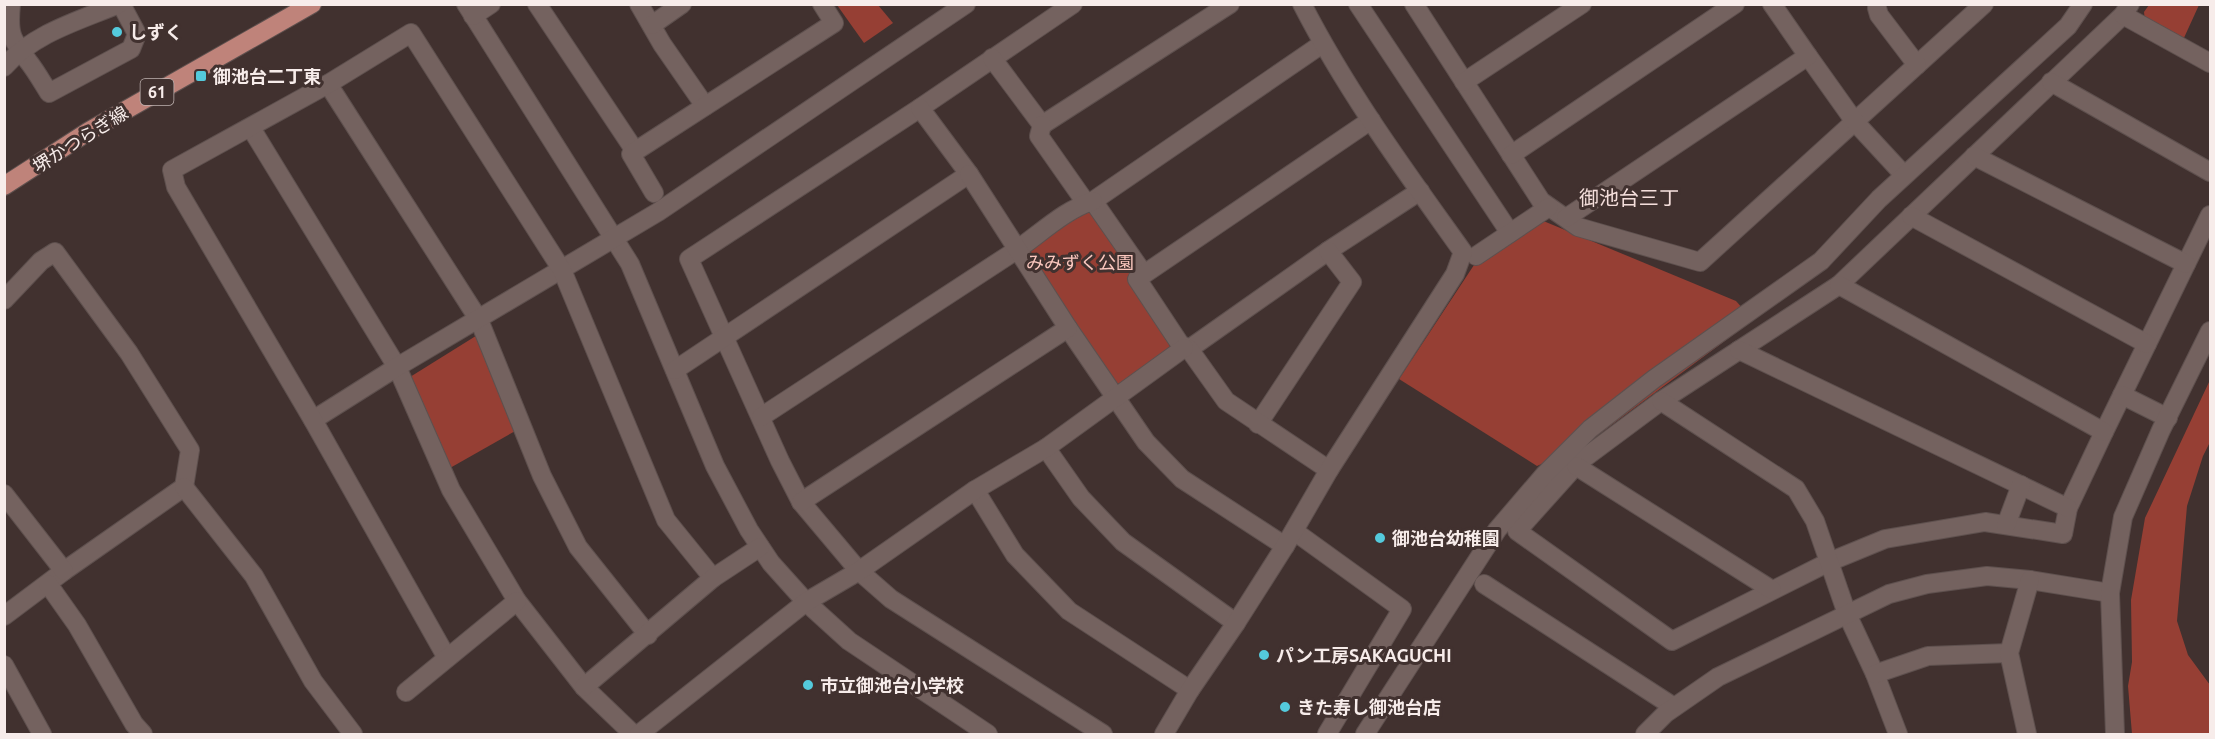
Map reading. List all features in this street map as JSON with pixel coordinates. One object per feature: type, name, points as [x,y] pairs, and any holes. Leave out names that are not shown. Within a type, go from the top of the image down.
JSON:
[{"type":"main road","name":"堺かつらぎ線","points":[[4,186],[89,131],[312,4]]},
{"type":"street","points":[[4,67],[19,51],[47,34],[120,4],[137,34],[131,49],[49,93],[19,51],[12,39],[9,22],[11,4]]},
{"type":"street","points":[[491,4],[469,10],[630,264],[715,466],[760,547],[771,563],[806,602],[849,641],[988,735]]},
{"type":"street","points":[[537,4],[635,151]]},
{"type":"street","points":[[639,4],[662,44],[705,106]]},
{"type":"street","points":[[652,26],[682,4]]},
{"type":"street","points":[[654,193],[631,154],[834,23],[822,4]]},
{"type":"street","points":[[313,420],[397,367],[658,212],[966,4]]},
{"type":"street","points":[[1073,4],[689,260],[801,502],[859,571],[891,599],[1103,735]]},
{"type":"street","points":[[1143,273],[1039,136],[1042,125],[1230,4]]},
{"type":"street","points":[[1164,735],[1190,690],[1236,623],[1329,470],[1455,274],[1463,252],[1371,120],[1322,44],[1302,4]]},
{"type":"street","points":[[1358,4],[1510,233]]},
{"type":"street","points":[[1414,4],[1541,201],[1578,227],[1700,262],[1984,4]]},
{"type":"street","points":[[1464,82],[1582,4]]},
{"type":"street","points":[[1511,155],[1735,4]]},
{"type":"street","points":[[1772,4],[1855,122],[1904,175]]},
{"type":"street","points":[[1365,735],[1497,530],[1545,474],[1590,429],[1654,379],[1821,261],[1904,175],[2068,26],[2083,4]]},
{"type":"street","points":[[1878,6],[1879,15],[1917,65]]},
{"type":"street","points":[[2211,63],[2126,10],[1839,285],[1661,401],[1576,466],[1517,531],[1672,641],[1829,562],[1885,539],[1985,522],[2063,534],[2068,508],[2211,215]]},
{"type":"street","points":[[447,658],[313,420],[176,187],[172,170],[328,84],[411,33],[562,270],[666,520],[714,578]]},
{"type":"street","points":[[761,417],[1090,202],[1322,44]]},
{"type":"street","points":[[1566,218],[1808,56]]},
{"type":"street","points":[[992,58],[1042,125]]},
{"type":"street","points":[[2051,82],[2211,172]]},
{"type":"street","points":[[328,84],[479,320],[542,476],[578,547],[648,635]]},
{"type":"street","points":[[920,108],[969,174],[1068,328],[1146,442],[1182,479],[1289,538],[1402,609],[1327,735]]},
{"type":"street","points":[[1329,470],[1226,401],[1137,279],[1371,120]]},
{"type":"street","points":[[251,128],[397,367],[451,490],[517,601],[584,687],[633,735]]},
{"type":"street","points":[[1974,156],[2186,264]]},
{"type":"street","points":[[675,370],[969,174]]},
{"type":"street","points":[[639,735],[806,602],[859,571],[975,490],[1046,448],[1115,396],[1420,191]]},
{"type":"street","points":[[1476,256],[1550,207]]},
{"type":"street","points":[[1911,216],[2147,344]]},
{"type":"street","points":[[1258,424],[1352,282],[1328,251]]},
{"type":"street","points":[[4,300],[41,261],[55,252],[129,353],[190,450],[184,487],[4,616]]},
{"type":"street","points":[[1839,285],[2104,432]]},
{"type":"street","points":[[801,502],[1068,328]]},
{"type":"street","points":[[2115,735],[2110,593],[2123,517],[2211,331]]},
{"type":"street","points":[[1739,350],[2068,508]]},
{"type":"street","points":[[2122,395],[2168,418]]},
{"type":"street","points":[[1661,401],[1796,489],[1815,521],[1847,614],[1875,674],[1898,735]]},
{"type":"street","points":[[1046,448],[1081,498],[1123,542],[1236,623]]},
{"type":"street","points":[[1576,466],[1772,591]]},
{"type":"street","points":[[2006,525],[2021,485]]},
{"type":"street","points":[[184,487],[254,576],[313,681],[353,735]]},
{"type":"street","points":[[975,490],[1015,555],[1069,611],[1190,690]]},
{"type":"street","points":[[4,494],[64,571]]},
{"type":"street","points":[[584,687],[714,578],[760,547]]},
{"type":"street","points":[[1645,735],[1666,713],[1718,677],[1889,594],[1928,584],[1986,576],[2030,580],[2110,593]]},
{"type":"street","points":[[2027,735],[2009,653],[2030,580]]},
{"type":"street","points":[[48,584],[77,625],[134,724],[143,735]]},
{"type":"street","points":[[1484,584],[1674,707]]},
{"type":"street","points":[[406,692],[517,601]]},
{"type":"street","points":[[1875,674],[1928,656],[2009,653]]},
{"type":"street","points":[[4,665],[42,735]]},
{"type":"green space","points":[[837,5],[878,5],[893,23],[864,43]]},
{"type":"green space","points":[[2149,5],[2199,5],[2183,40],[2145,21],[2144,12]]},
{"type":"green space","name":"みみずく公園","points":[[1089,204],[1180,344],[1115,386],[1023,247]]},
{"type":"green space","points":[[1541,220],[1736,301],[1753,320],[1587,443],[1537,466],[1399,379],[1474,265]]},
{"type":"green space","points":[[479,334],[517,430],[450,468],[410,377]]},
{"type":"green space","points":[[2210,380],[2210,442],[2203,456],[2187,506],[2177,621],[2188,655],[2210,685],[2210,734],[2132,734],[2128,686],[2132,662],[2131,600],[2145,518]]},
{"type":"place","name":"しずく","points":[[117,32]]},
{"type":"place","name":"御池台二丁東","points":[[201,76]]},
{"type":"place","name":"御池台幼稚園","points":[[1380,538]]},
{"type":"place","name":"パン工房SAKAGUCHI","points":[[1264,655]]},
{"type":"place","name":"市立御池台小学校","points":[[808,685]]},
{"type":"place","name":"きた寿し御池台店","points":[[1285,707]]},
{"type":"district","name":"御池台三丁","points":[[1629,197]]}]
